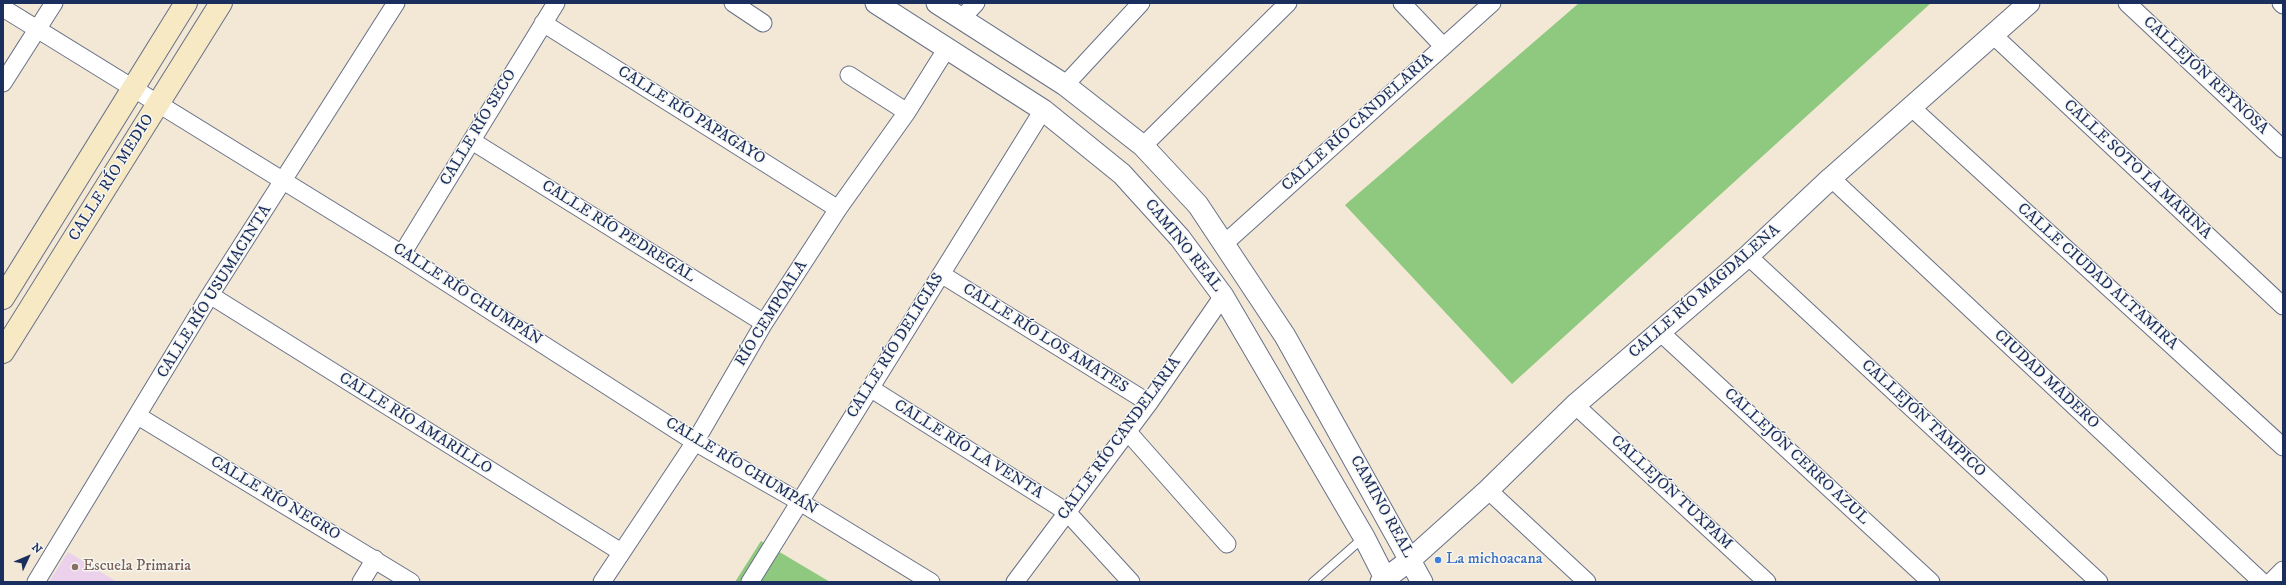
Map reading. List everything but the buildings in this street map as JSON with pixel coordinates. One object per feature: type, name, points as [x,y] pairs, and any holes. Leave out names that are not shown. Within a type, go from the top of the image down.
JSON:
[{"type":"main road","name":"CALLE RÍO MEDIO","points":[[3,298],[186,3]]},
{"type":"main road","name":"CALLE RÍO MEDIO","points":[[3,352],[159,104],[220,3]]},
{"type":"street","points":[[3,83],[54,3]]},
{"type":"street","name":"CALLE RÍO USUMACINTA","points":[[36,582],[210,295],[396,3]]},
{"type":"street","name":"CALLE RÍO SECO","points":[[402,254],[556,3]]},
{"type":"street","points":[[733,3],[763,23]]},
{"type":"street","name":"CAMINO REAL","points":[[878,3],[1043,110],[1122,174],[1180,238],[1223,296],[1257,352],[1364,537],[1385,581]]},
{"type":"street","name":"CAMINO REAL","points":[[937,3],[1065,85],[1143,146],[1198,205],[1285,336],[1422,582]]},
{"type":"street","points":[[961,19],[976,3]]},
{"type":"street","points":[[1065,85],[1141,3]]},
{"type":"street","points":[[1143,146],[1288,3]]},
{"type":"street","points":[[1402,3],[1443,46]]},
{"type":"street","name":"CALLE RÍO CANDELARIA","points":[[1225,244],[1492,3]]},
{"type":"street","name":"CALLE RÍO MAGDALENA","points":[[1385,581],[1488,490],[1575,405],[1748,256],[1831,178],[1992,34],[2029,3]]},
{"type":"street","name":"CALLEJÓN REYNOSA","points":[[2127,3],[2283,149]]},
{"type":"street","name":"CALLE RÍO CHUMPÁN","points":[[3,8],[402,254],[695,442],[800,502],[931,582]]},
{"type":"street","name":"CALLE RÍO PAPAGAYO","points":[[543,23],[838,209]]},
{"type":"street","name":"CALLE SOTO LA MARINA","points":[[1992,34],[2283,306]]},
{"type":"street","name":"RÍO CEMPOALA","points":[[602,582],[695,442],[764,323],[838,209],[907,112],[947,48]]},
{"type":"street","points":[[849,75],[907,112]]},
{"type":"street","name":"CALLE CIUDAD ALTAMIRA","points":[[1911,107],[2283,447]]},
{"type":"street","name":"CALLE RÍO DELICIAS","points":[[750,582],[1043,110]]},
{"type":"street","name":"CALLE RÍO PEDREGAL","points":[[472,141],[764,323]]},
{"type":"street","name":"CIUDAD MADERO","points":[[1831,178],[2262,582]]},
{"type":"street","name":"CALLEJÓN TAMPICO","points":[[1748,256],[2099,582]]},
{"type":"street","name":"CALLE RÍO LOS AMATES","points":[[941,274],[1149,403]]},
{"type":"street","name":"CALLE RÍO AMARILLO","points":[[210,295],[621,552]]},
{"type":"street","name":"CALLE RÍO CANDELARIA","points":[[1015,582],[1149,403],[1223,296]]},
{"type":"street","name":"CALLEJÓN CERRO AZUL","points":[[1660,332],[1931,582]]},
{"type":"street","points":[[1257,352],[1285,336]]},
{"type":"street","name":"CALLE RÍO LA VENTA","points":[[870,388],[1067,512],[1131,582]]},
{"type":"street","name":"CALLEJÓN TUXPAM","points":[[1575,405],[1767,582]]},
{"type":"street","name":"CALLE RÍO NEGRO","points":[[138,416],[411,582]]},
{"type":"street","points":[[1127,432],[1227,544]]},
{"type":"street","points":[[1488,490],[1587,582]]},
{"type":"street","points":[[361,582],[375,559]]},
{"type":"street","points":[[2271,582],[2283,570]]},
{"type":"lane","points":[[1313,582],[1364,537]]},
{"type":"shaded area","name":"Escuela Primaria","points":[[68,552],[117,582],[49,582]]},
{"type":"green space","points":[[1579,3],[1931,3],[1512,384],[1345,205]]},
{"type":"green space","points":[[761,541],[830,582],[735,582]]},
{"type":"place","name":"La michoacana","points":[[1438,560]]},
{"type":"place","name":"Escuela Primaria","points":[[75,567]]}]
